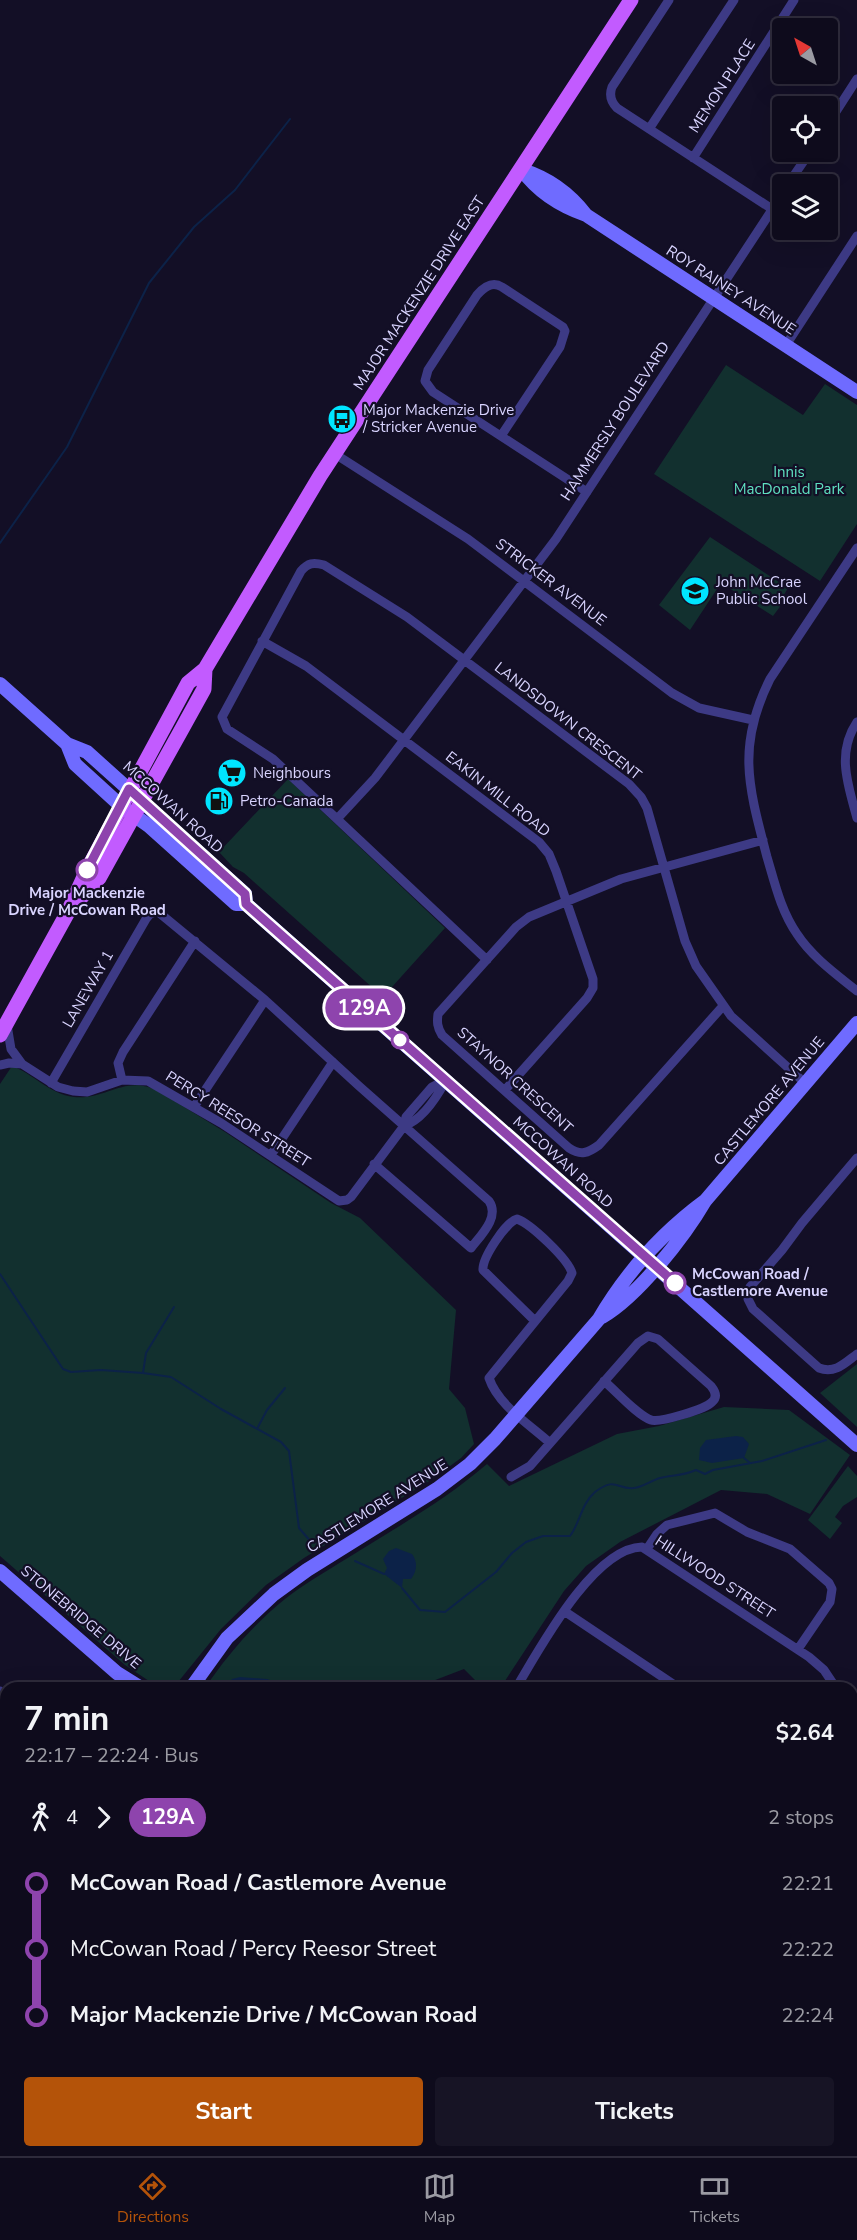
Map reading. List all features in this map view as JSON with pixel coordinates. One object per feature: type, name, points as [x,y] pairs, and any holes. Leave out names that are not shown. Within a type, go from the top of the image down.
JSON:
[{"type":"main road","name":"MAJOR MACKENZIE DRIVE EAST","points":[[127,811],[129,789],[188,683],[205,669],[335,454],[631,0]]},
{"type":"main road","name":"MAJOR MACKENZIE DRIVE EAST","points":[[4,1029],[68,912],[87,870],[127,811],[142,801],[204,689],[205,669]]},
{"type":"street","name":"MEMON PLACE","points":[[669,0],[610,92],[611,100],[616,108],[772,209]]},
{"type":"street","points":[[649,129],[734,0]]},
{"type":"street","name":"MEMON PLACE","points":[[693,158],[794,0]]},
{"type":"street","points":[[838,108],[857,79]]},
{"type":"street","name":"ROY RAINEY AVENUE","points":[[522,170],[539,175],[573,199],[586,215],[856,390]]},
{"type":"street","name":"HAMMERSLY BOULEVARD","points":[[465,660],[556,539],[772,209]]},
{"type":"street","points":[[786,345],[857,236]]},
{"type":"street","points":[[501,436],[560,347],[565,331],[557,323],[494,284],[483,288],[477,295],[428,370],[425,377],[429,389],[433,392],[587,492]]},
{"type":"street","name":"STRICKER AVENUE","points":[[335,454],[468,539],[689,704],[713,712],[753,720]]},
{"type":"street","points":[[857,548],[770,679],[753,720],[749,745],[749,781],[780,902],[797,935],[814,954],[857,991]]},
{"type":"street","name":"LANDSDOWN CRESCENT","points":[[487,960],[273,759],[224,725],[223,713],[307,564],[314,562],[324,565],[407,617],[629,784],[647,808],[685,941],[696,966],[739,1025],[805,1083]]},
{"type":"street","name":"EAKIN MILL ROAD","points":[[262,641],[306,666],[404,740],[539,842],[552,860],[593,988],[587,998],[505,1090]]},
{"type":"street","points":[[337,819],[375,778],[465,660]]},
{"type":"street","name":"MCCOWAN ROAD","points":[[0,684],[67,744],[87,752],[129,789],[245,894],[246,904]]},
{"type":"street","points":[[857,722],[848,740],[844,758],[857,818]]},
{"type":"street","name":"MCCOWAN ROAD","points":[[67,744],[75,764],[127,811],[149,826],[236,904],[246,904],[857,1445]]},
{"type":"street","name":"STAYNOR CRESCENT","points":[[723,1006],[599,1145],[587,1153],[578,1154],[442,1035],[437,1022],[438,1014],[522,921],[598,887],[664,866],[763,840]]},
{"type":"street","name":"LANEWAY 1","points":[[51,1083],[146,919],[153,911],[161,912],[195,941]]},
{"type":"street","points":[[122,1080],[118,1063],[123,1052],[195,941],[265,1000],[492,1204],[492,1218],[471,1248],[374,1164]]},
{"type":"street","points":[[194,1107],[265,1000]]},
{"type":"street","name":"CASTLEMORE AVENUE","points":[[599,1318],[626,1300],[657,1266],[689,1228],[705,1201],[857,1023]]},
{"type":"street","points":[[4,1029],[11,1049],[22,1064]]},
{"type":"street","points":[[271,1155],[333,1062]]},
{"type":"street","points":[[0,1065],[22,1064]]},
{"type":"street","name":"PERCY REESOR STREET","points":[[22,1064],[66,1090],[87,1092],[122,1080],[148,1081],[271,1155],[339,1201],[351,1197],[404,1126],[406,1117],[432,1087],[446,1080]]},
{"type":"street","points":[[857,1158],[750,1287],[748,1299],[753,1309],[819,1368],[831,1371],[837,1369],[857,1354]]},
{"type":"street","name":"CASTLEMORE AVENUE","points":[[195,1682],[227,1638],[274,1594],[307,1570],[448,1482],[477,1458],[599,1318],[615,1292],[645,1257],[681,1219],[705,1201]]},
{"type":"street","points":[[535,1321],[483,1270],[484,1259],[509,1222],[517,1219],[528,1226],[564,1260],[572,1273],[535,1321],[489,1378],[499,1396],[550,1443]]},
{"type":"street","points":[[511,1477],[530,1466],[604,1381],[638,1343],[648,1336],[658,1339],[711,1386],[716,1394],[712,1402],[704,1407],[655,1421],[646,1417],[604,1381]]},
{"type":"street","points":[[647,1549],[657,1534],[667,1525],[714,1513],[750,1534],[789,1549],[825,1579],[832,1589],[830,1602],[798,1649]]},
{"type":"street","name":"HILLWOOD STREET","points":[[520,1682],[581,1588],[610,1561],[631,1548],[642,1547],[798,1649],[819,1664],[832,1682]]},
{"type":"street","name":"STONEBRIDGE DRIVE","points":[[2,1576],[117,1673],[131,1682]]},
{"type":"street","points":[[564,1611],[670,1682]]},
{"type":"green space","name":"Innis MacDonald Park","points":[[726,365],[803,415],[825,384],[857,405],[857,524],[820,581],[654,474]]},
{"type":"green space","points":[[710,537],[788,588],[782,598],[785,600],[773,616],[721,583],[690,630],[659,605]]},
{"type":"green space","points":[[288,779],[445,928],[383,997],[244,873],[233,867],[219,852]]},
{"type":"green space","points":[[12,1066],[57,1092],[74,1097],[86,1097],[136,1085],[158,1091],[225,1132],[331,1203],[360,1218],[456,1310],[449,1389],[465,1408],[474,1444],[461,1458],[431,1480],[304,1558],[266,1585],[221,1629],[178,1682],[150,1682],[125,1665],[0,1556],[0,1084]]},
{"type":"green space","points":[[857,1364],[857,1427],[820,1393]]},
{"type":"green space","points":[[724,1407],[789,1410],[850,1455],[810,1514],[767,1494],[721,1490],[620,1542],[586,1566],[564,1591],[504,1682],[477,1682],[464,1669],[430,1682],[209,1682],[242,1640],[285,1599],[436,1502],[487,1464],[509,1486],[617,1434],[659,1426]]},
{"type":"green space","points":[[848,1466],[857,1476],[857,1497],[843,1506],[835,1517],[842,1523],[830,1539],[808,1520]]},
{"type":"water","points":[[743,1437],[749,1444],[744,1458],[712,1463],[699,1460],[700,1448],[706,1440]]},
{"type":"water","points":[[396,1548],[412,1554],[416,1563],[413,1576],[411,1579],[403,1579],[402,1588],[384,1574],[387,1568],[383,1559],[389,1551]]},
{"type":"water","points":[[240,1677],[276,1682],[229,1682]]},
{"type":"waterway","points":[[0,543],[67,447],[149,283],[194,227],[235,190],[290,119]]},
{"type":"waterway","points":[[0,1274],[63,1369],[71,1372],[101,1370],[171,1377],[221,1409],[281,1442],[289,1451],[299,1528],[312,1543]]},
{"type":"waterway","points":[[143,1373],[146,1353],[174,1307]]},
{"type":"waterway","points":[[258,1427],[267,1410],[285,1388]]},
{"type":"waterway","points":[[402,1588],[420,1610],[445,1612],[496,1572],[512,1553],[526,1542],[543,1536],[570,1536],[590,1497],[602,1487],[612,1484],[628,1488],[637,1487],[660,1478],[696,1470],[705,1474],[713,1470],[762,1461],[826,1440]]},
{"type":"waterway","points":[[744,1458],[750,1463]]},
{"type":"waterway","points":[[355,1561],[384,1574]]},
{"type":"bus line","name":"129A","points":[[87,870],[129,789],[245,894],[246,904],[675,1283]]},
{"type":"place","name":"Major Mackenzie Drive / Stricker Avenue","points":[[342,419]]},
{"type":"place","name":"John McCrae Public School","points":[[695,591]]},
{"type":"place","name":"Neighbours","points":[[232,773]]},
{"type":"place","name":"Petro-Canada","points":[[219,801]]},
{"type":"place","name":"Major Mackenzie Drive / McCowan Road","points":[[87,870]]},
{"type":"place","name":"McCowan Road / Castlemore Avenue","points":[[675,1283]]}]
